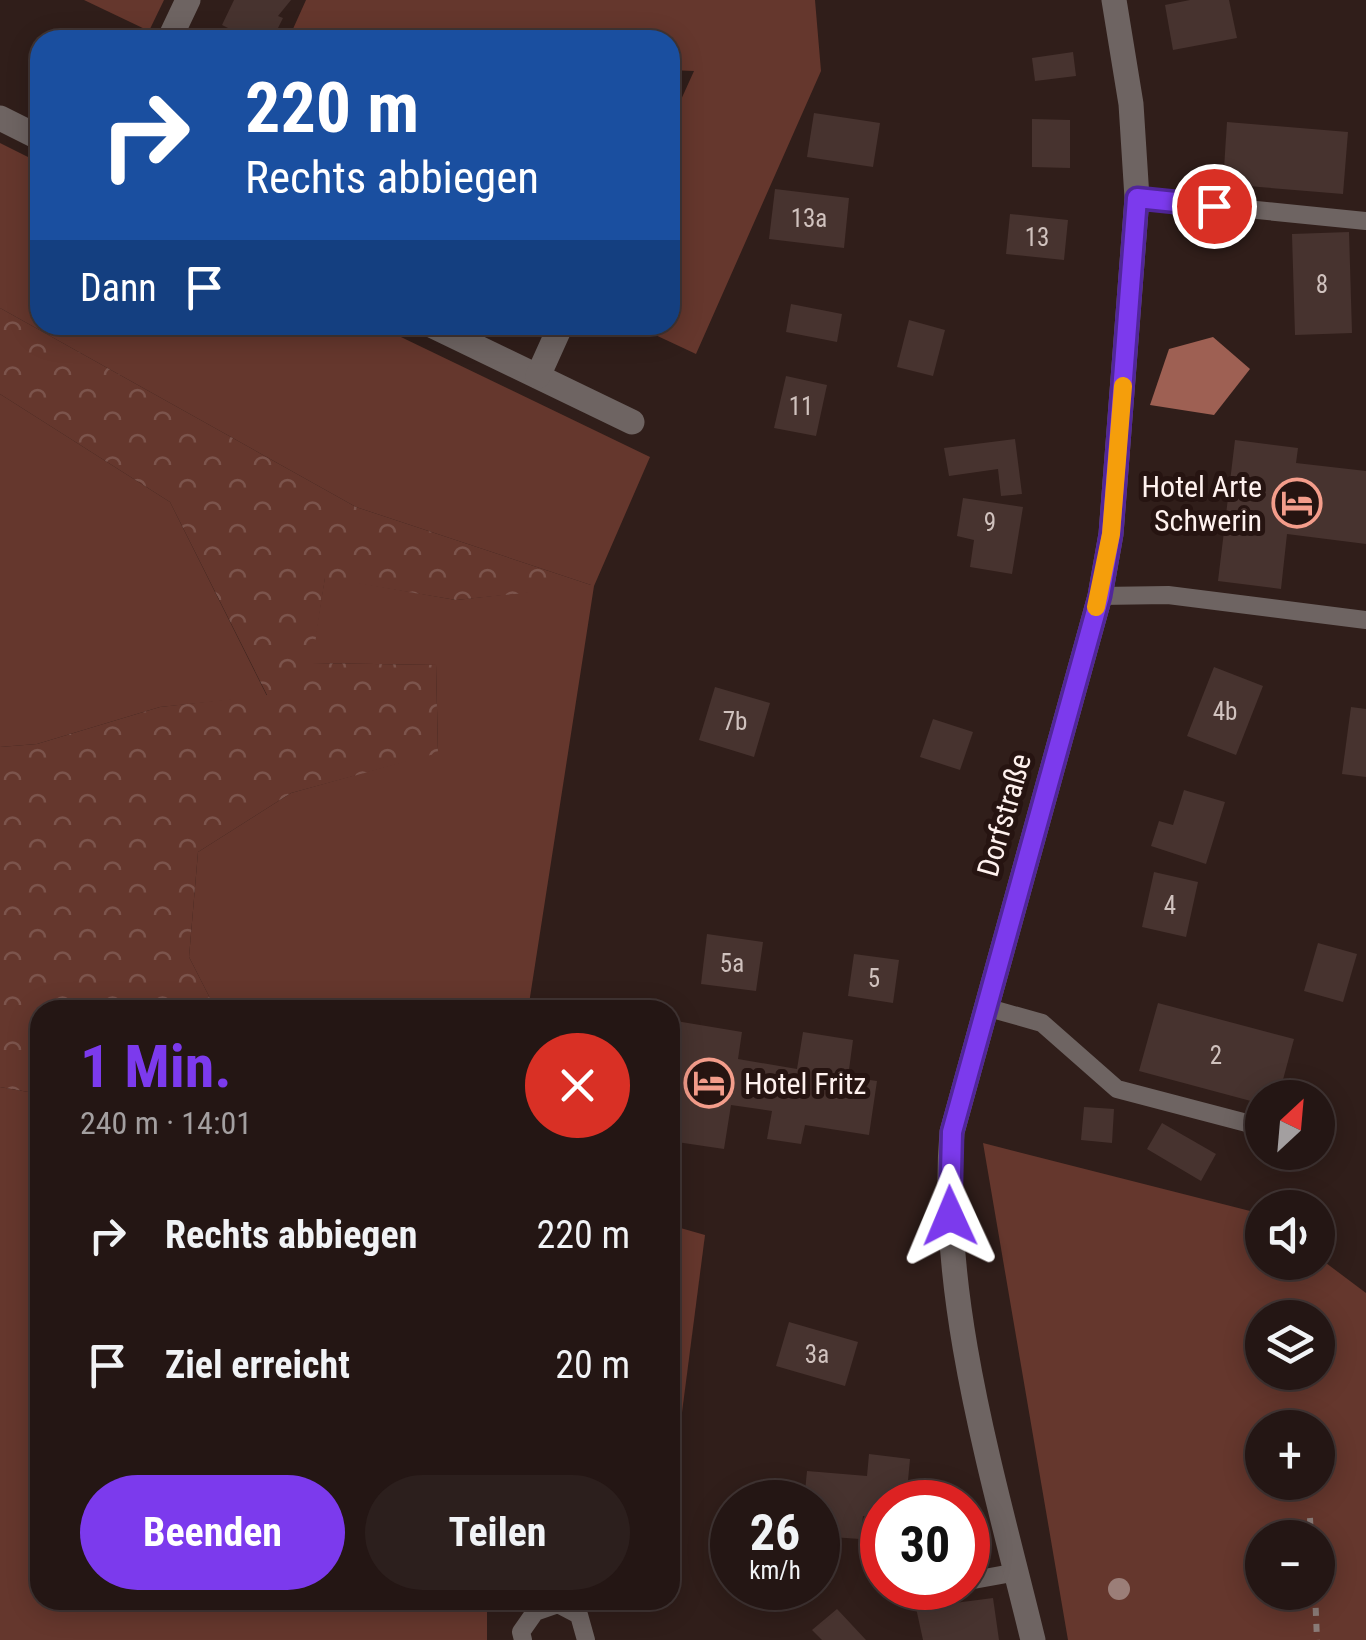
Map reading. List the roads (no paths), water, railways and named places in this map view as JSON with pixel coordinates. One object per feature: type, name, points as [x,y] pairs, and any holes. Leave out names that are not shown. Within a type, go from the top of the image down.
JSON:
[{"type":"street","points":[[174,30],[188,0]]},
{"type":"street","name":"Dorfstraße","points":[[1033,1640],[978,1404],[952,1252],[952,1132],[1100,596],[1111,534],[1137,198],[1131,104],[1114,0]]},
{"type":"street","points":[[0,118],[30,133]]},
{"type":"street","points":[[452,335],[632,422]]},
{"type":"street","points":[[538,376],[556,335]]},
{"type":"lane","points":[[1137,198],[1366,220]]},
{"type":"lane","points":[[1100,596],[1182,597],[1366,620]]},
{"type":"lane","points":[[984,1007],[1042,1024],[1118,1089],[1245,1123]]},
{"type":"lane","points":[[990,1577],[1017,1572]]},
{"type":"lane","points":[[523,1640],[522,1632],[535,1612],[541,1610]]},
{"type":"lane","points":[[568,1610],[578,1616],[586,1640]]},
{"type":"place","name":"Hotel Arte Schwerin","points":[[1297,503]]},
{"type":"place","name":"Hotel Fritz","points":[[709,1083]]}]
